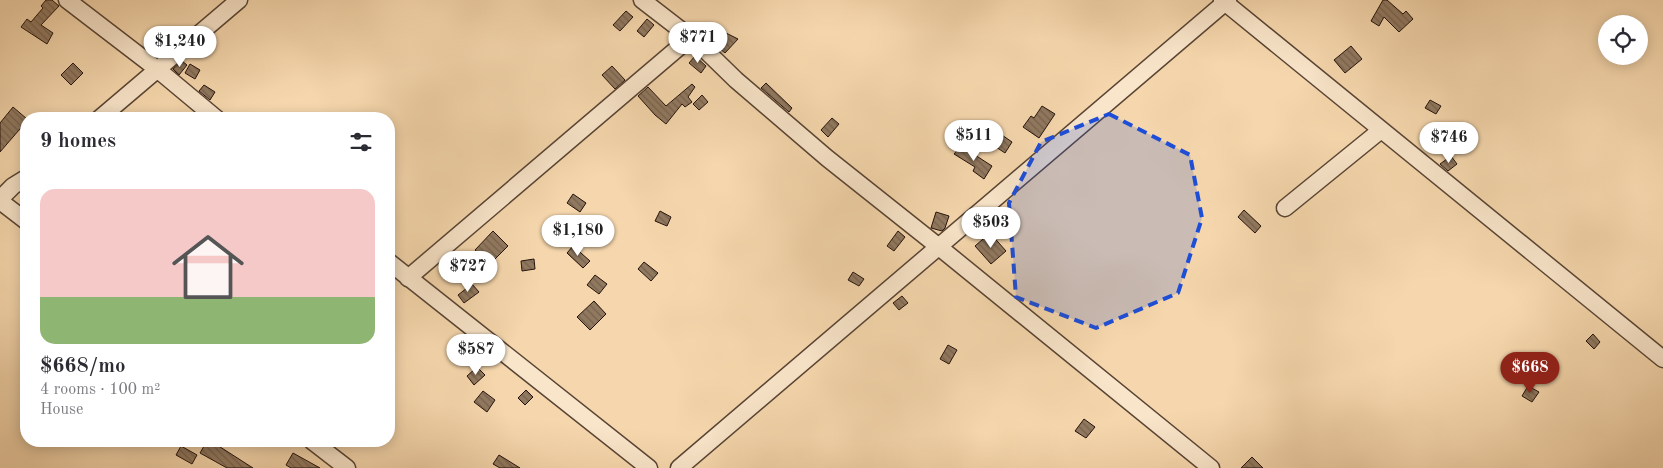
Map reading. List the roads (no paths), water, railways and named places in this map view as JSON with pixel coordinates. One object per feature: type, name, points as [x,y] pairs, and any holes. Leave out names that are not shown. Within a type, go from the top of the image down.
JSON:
[{"type":"street","points":[[67,0],[157,69],[209,112]]},
{"type":"street","points":[[108,112],[239,0]]},
{"type":"street","points":[[642,0],[691,37],[736,80],[827,158],[1211,468]]},
{"type":"street","points":[[679,468],[1225,1],[1663,359]]},
{"type":"street","points":[[408,278],[691,37]]},
{"type":"street","points":[[1285,208],[1381,130]]},
{"type":"street","points":[[20,182],[1,198],[20,215]]},
{"type":"street","points":[[395,267],[648,468]]},
{"type":"street","points":[[320,447],[347,468]]}]
